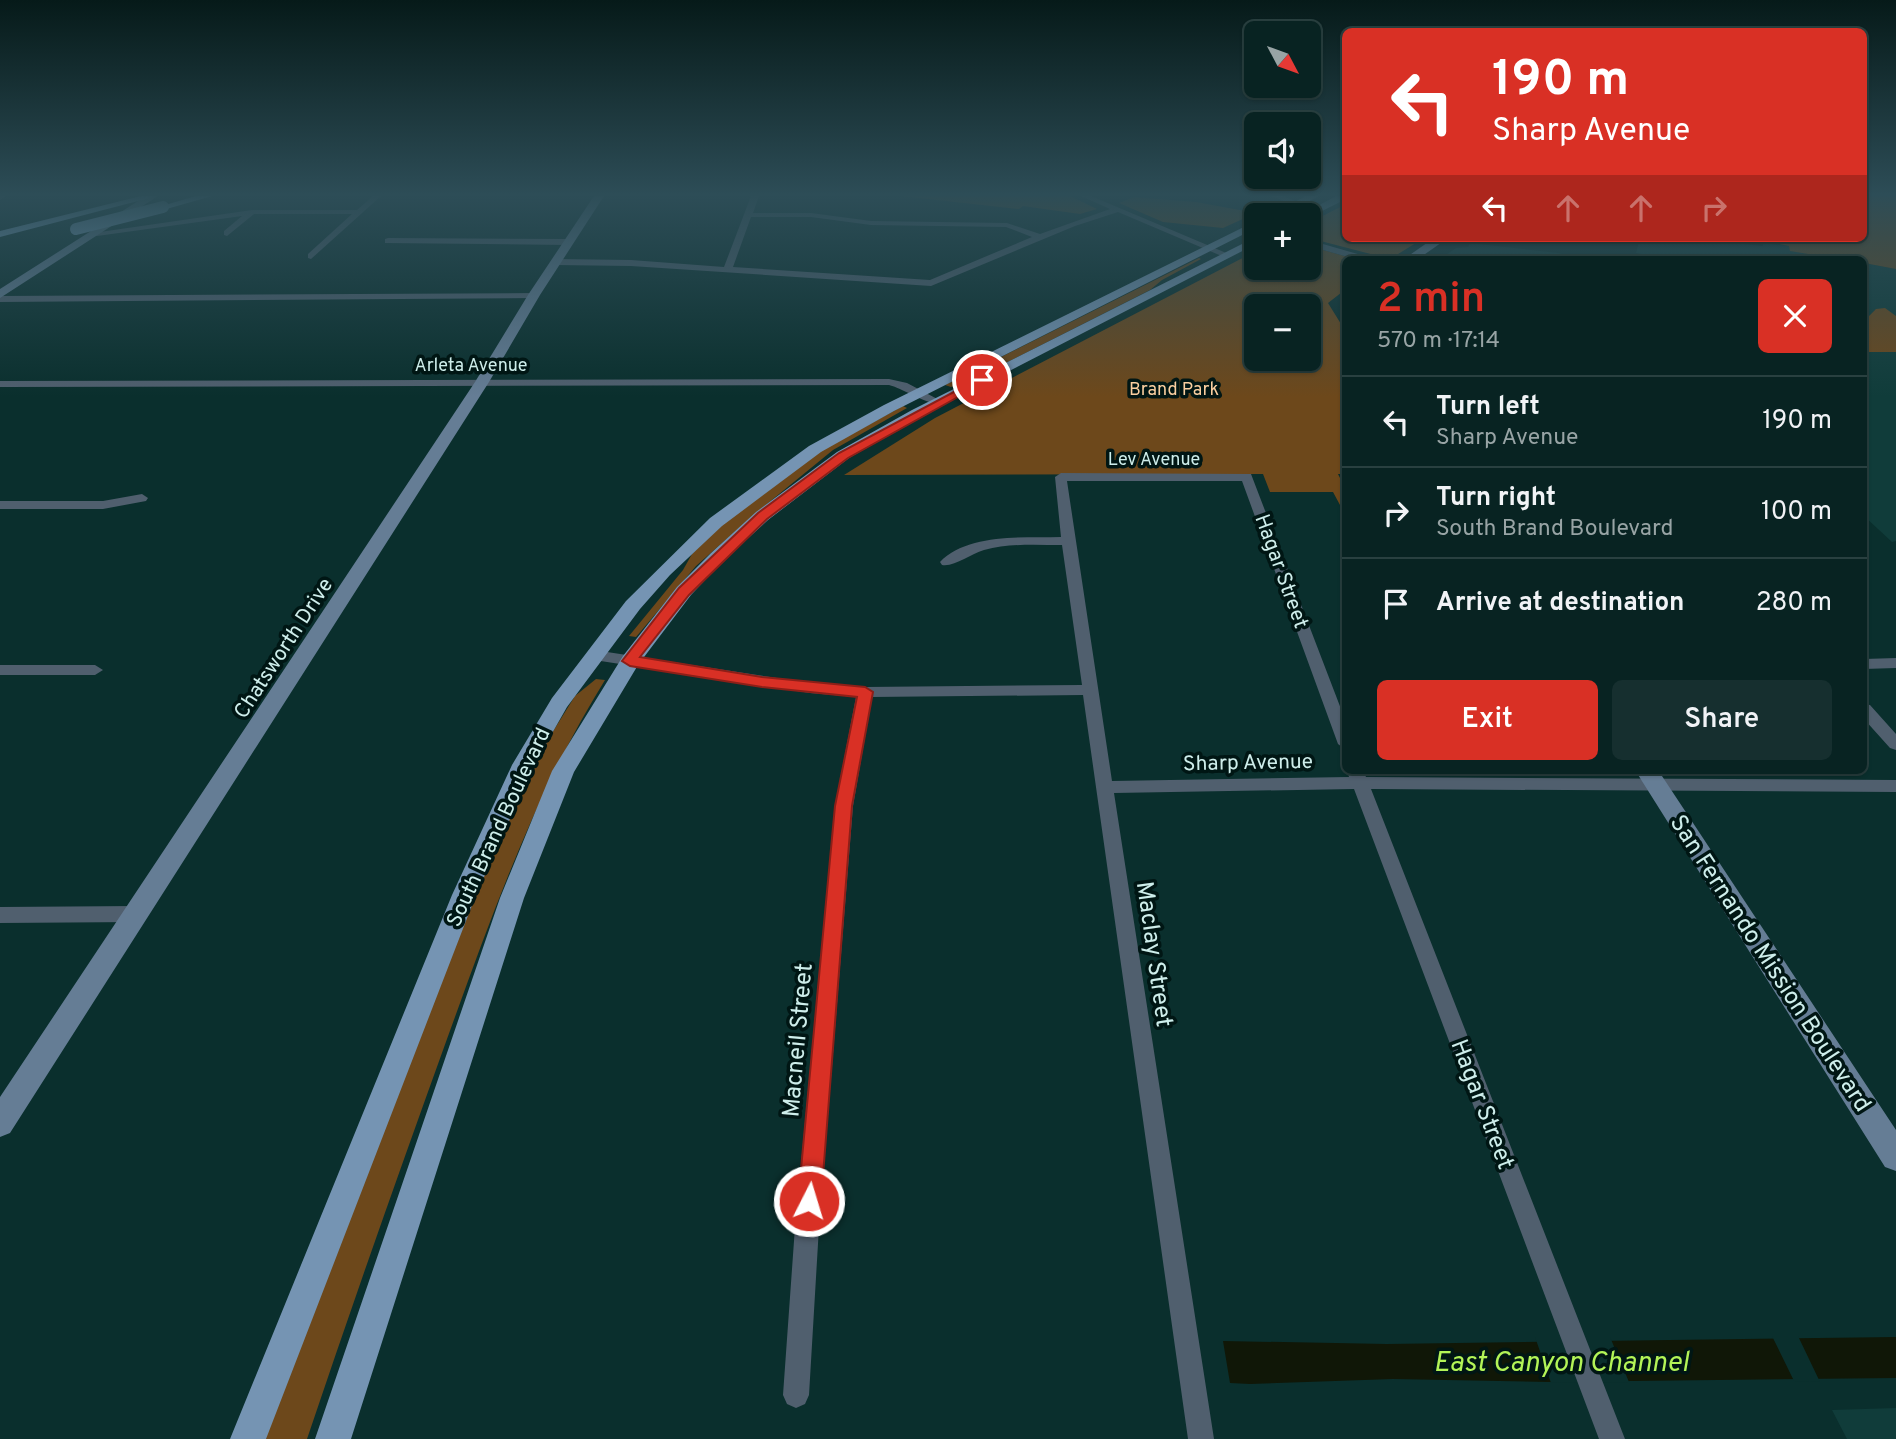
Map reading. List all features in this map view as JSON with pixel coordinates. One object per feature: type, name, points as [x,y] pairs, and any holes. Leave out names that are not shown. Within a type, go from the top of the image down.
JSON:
[{"type":"main road","points":[[0,296],[51,263]]},
{"type":"main road","name":"Chatsworth Drive","points":[[0,1123],[482,382],[555,263]]},
{"type":"main road","name":"South Brand Boulevard","points":[[248,1439],[464,895],[537,739],[594,655],[664,571],[716,522],[815,449],[1178,263]]},
{"type":"main road","name":"South Brand Boulevard","points":[[332,1439],[512,898],[563,771],[630,661],[684,592],[762,516],[844,455],[939,402],[1211,263]]},
{"type":"main road","name":"San Fernando Mission Boulevard","points":[[1650,777],[1896,1156]]},
{"type":"street","points":[[633,263],[931,283],[978,263]]},
{"type":"street","points":[[728,270],[730,263]]},
{"type":"street","points":[[0,296],[534,295]]},
{"type":"street","name":"Arleta Avenue","points":[[0,384],[889,382],[939,402]]},
{"type":"street","name":"Lev Avenue","points":[[1061,477],[1247,477]]},
{"type":"street","name":"Maclay Street","points":[[1061,477],[1068,541],[1201,1439]]},
{"type":"street","name":"Hagar Street","points":[[1247,477],[1342,733]]},
{"type":"street","points":[[0,505],[103,505],[142,498]]},
{"type":"street","points":[[947,562],[969,549],[1002,542],[1068,541]]},
{"type":"street","points":[[594,655],[798,687],[865,692],[1090,690]]},
{"type":"street","points":[[1867,664],[1896,663]]},
{"type":"street","points":[[0,670],[95,670]]},
{"type":"street","name":"Macneil Street","points":[[796,1395],[807,1227],[844,806],[865,692]]},
{"type":"street","points":[[1867,712],[1896,744]]},
{"type":"street","name":"Hagar Street","points":[[1358,776],[1612,1439]]},
{"type":"street","name":"Sharp Avenue","points":[[1106,787],[1358,776],[1650,777],[1896,786]]},
{"type":"street","points":[[0,915],[137,914]]},
{"type":"shaded area","points":[[1867,264],[1896,269],[1896,541],[1892,542],[1867,519]]},
{"type":"shaded area","points":[[1896,1408],[1896,1439],[1847,1439],[1832,1410]]},
{"type":"green space","points":[[1193,263],[1162,280],[1150,290],[970,381],[951,387],[945,385]]},
{"type":"green space","name":"Brand Park","points":[[1233,263],[1244,263],[1244,280],[1321,280],[1321,263],[1342,263],[1342,292],[1328,303],[1342,326],[1342,474],[1338,474],[1342,482],[1342,505],[1333,492],[1270,492],[1263,474],[844,475],[935,418]]},
{"type":"green space","points":[[1867,263],[1896,263],[1896,269],[1867,264]]},
{"type":"green space","points":[[1885,308],[1896,316],[1896,352],[1867,352],[1867,318],[1876,309]]},
{"type":"green space","points":[[903,406],[907,408],[833,450],[757,512],[696,566],[636,637],[629,636],[683,570],[692,554],[722,525],[824,449]]},
{"type":"green space","points":[[596,679],[605,680],[536,811],[481,945],[307,1439],[265,1439],[478,887],[527,778],[552,733],[575,696]]},
{"type":"water","name":"East Canyon Channel","points":[[1896,1337],[1896,1378],[1548,1382],[1393,1379],[1250,1384],[1230,1383],[1223,1341],[1387,1344]]},
{"type":"pier","points":[[1772,1336],[1798,1336],[1820,1382],[1794,1381]]},
{"type":"pier","points":[[1535,1337],[1610,1337],[1629,1382],[1551,1383]]},
{"type":"route","points":[[809,1201],[844,806],[865,692],[762,682],[630,661],[684,592],[717,556],[762,516],[844,455],[982,380]]}]
